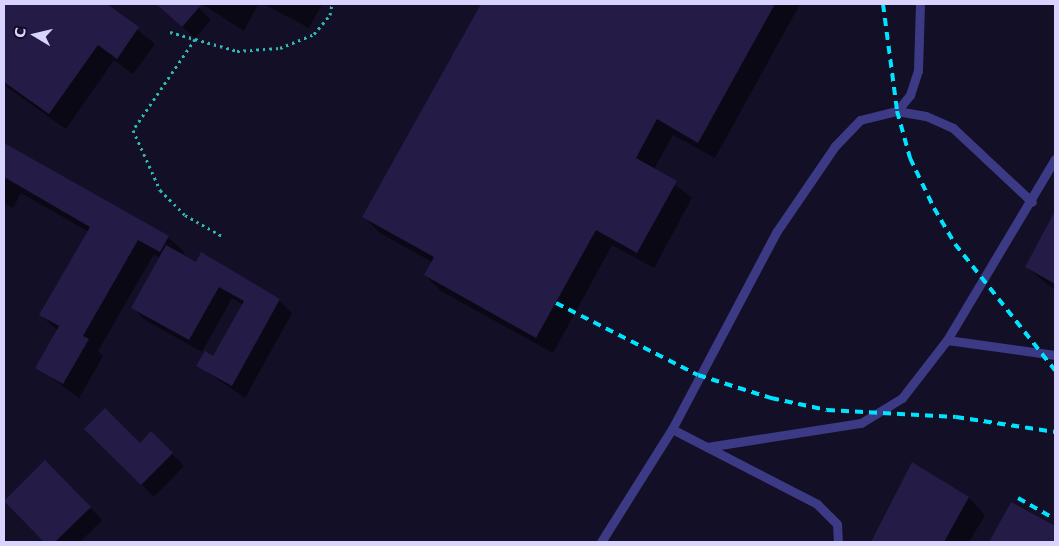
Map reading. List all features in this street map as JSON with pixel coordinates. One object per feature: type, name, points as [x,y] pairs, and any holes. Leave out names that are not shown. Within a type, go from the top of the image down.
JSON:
[{"type":"lane","points":[[898,112],[910,95],[918,71],[920,4]]},
{"type":"lane","points":[[601,542],[672,429],[777,230],[835,146],[860,120],[898,112],[926,116],[953,128],[1032,202]]},
{"type":"lane","points":[[707,447],[861,423],[902,398],[947,340],[1032,202],[1055,159]]},
{"type":"lane","points":[[947,340],[1055,355]]},
{"type":"lane","points":[[672,429],[830,514],[837,524],[838,542]]},
{"type":"path","points":[[170,32],[237,51],[280,48],[314,34],[330,16],[332,4]]},
{"type":"path","points":[[195,39],[133,130],[160,190],[185,215],[222,236]]},
{"type":"building","points":[[4,4],[107,4],[139,27],[117,59],[98,45],[49,114],[4,82]]},
{"type":"building","points":[[156,4],[202,4],[182,27]]},
{"type":"building","points":[[481,4],[775,4],[698,143],[657,119],[636,158],[677,181],[637,253],[596,230],[536,338],[424,275],[434,257],[362,217]]},
{"type":"building","points":[[4,143],[169,236],[160,252],[138,240],[83,336],[89,339],[63,384],[35,368],[59,326],[39,315],[90,227],[4,177]]},
{"type":"building","points":[[1055,211],[1055,284],[1025,267]]},
{"type":"building","points":[[166,245],[196,262],[201,252],[280,299],[232,386],[196,366],[205,351],[213,356],[244,301],[219,287],[189,340],[131,308]]},
{"type":"building","points":[[105,408],[140,443],[151,431],[173,453],[141,485],[84,429]]},
{"type":"building","points":[[45,460],[91,507],[55,542],[44,542],[4,501]]},
{"type":"building","points":[[912,462],[969,497],[944,542],[871,542]]},
{"type":"building","points":[[1011,502],[1055,526],[1055,542],[989,542]]},
{"type":"railway","points":[[883,4],[897,111],[910,158],[934,208],[955,244],[1055,370]]},
{"type":"railway","points":[[556,303],[698,375],[771,398],[827,410],[956,417],[1055,432]]},
{"type":"railway","points":[[1018,498],[1055,519]]}]
